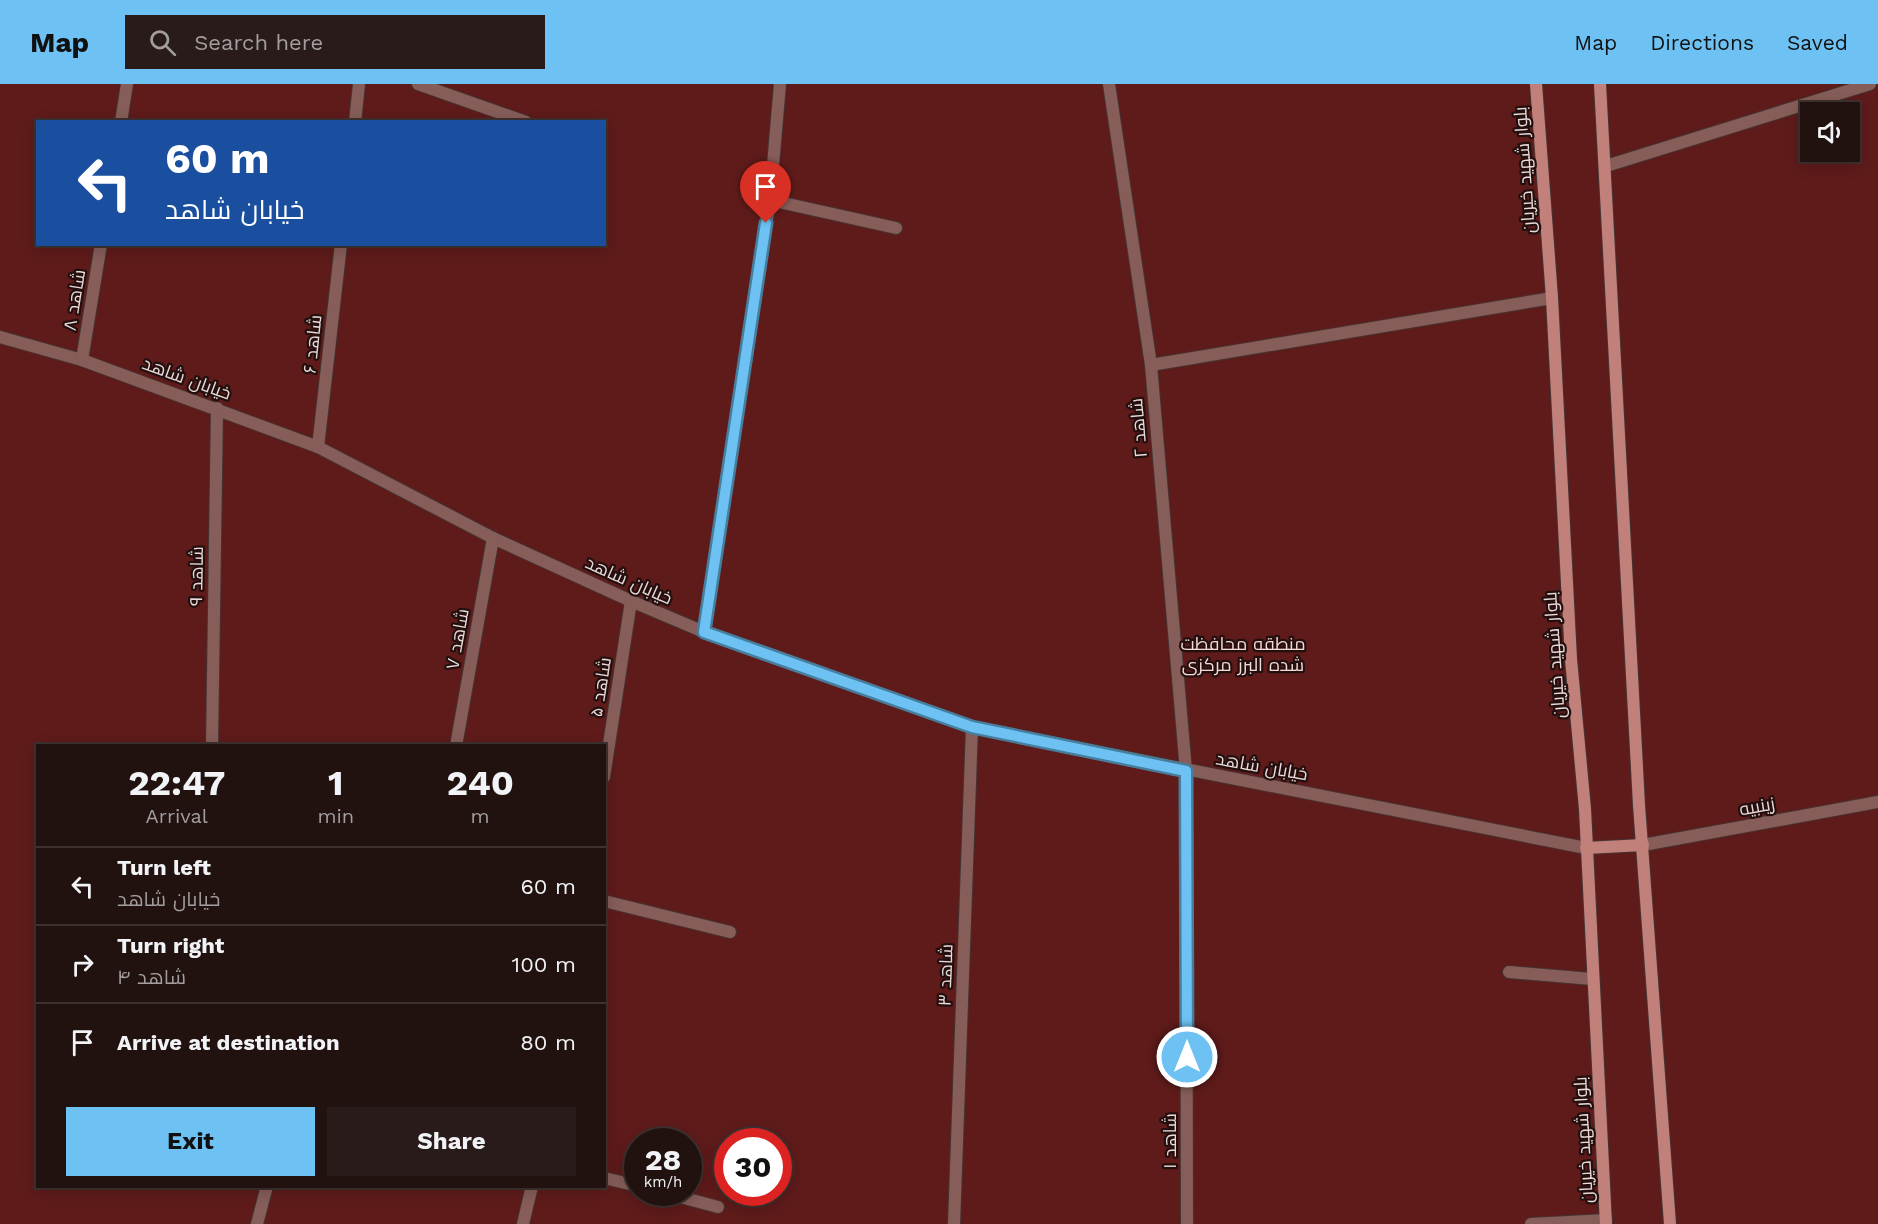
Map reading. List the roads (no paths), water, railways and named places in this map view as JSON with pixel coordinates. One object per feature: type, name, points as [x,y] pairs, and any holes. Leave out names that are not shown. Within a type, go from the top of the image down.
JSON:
[{"type":"main road","name":"بلوار شهید خیریان","points":[[1536,84],[1552,298],[1571,648],[1586,848],[1606,1222]]},
{"type":"main road","points":[[1600,84],[1643,845],[1670,1224]]},
{"type":"main road","points":[[1586,848],[1643,845]]},
{"type":"street","points":[[121,120],[127,84]]},
{"type":"street","points":[[355,120],[359,84]]},
{"type":"street","points":[[418,84],[520,120]]},
{"type":"street","points":[[704,632],[770,201],[780,84]]},
{"type":"street","name":"شاهد ۲","points":[[1109,84],[1151,364],[1186,771]]},
{"type":"street","points":[[1606,166],[1870,84]]},
{"type":"street","points":[[770,201],[896,228]]},
{"type":"street","name":"شاهد ۸","points":[[82,360],[101,246]]},
{"type":"street","name":"شاهد ۶","points":[[318,447],[341,246]]},
{"type":"street","points":[[1151,364],[1552,298]]},
{"type":"street","name":"خیابان شاهد","points":[[0,337],[82,360],[318,447],[493,538],[631,601],[704,632],[972,727],[1586,848]]},
{"type":"street","name":"شاهد ۹","points":[[212,744],[217,408]]},
{"type":"street","name":"شاهد ۷","points":[[456,744],[493,538]]},
{"type":"street","name":"شاهد ۵","points":[[606,764],[631,601]]},
{"type":"street","name":"شاهد ۳","points":[[954,1224],[972,727]]},
{"type":"street","name":"شاهد ۱","points":[[1186,771],[1187,1224]]},
{"type":"street","name":"زینبیه","points":[[1643,845],[1878,802]]},
{"type":"street","points":[[606,901],[730,932]]},
{"type":"street","points":[[1509,972],[1592,979]]},
{"type":"street","points":[[606,1178],[624,1183]]},
{"type":"street","points":[[257,1224],[266,1188]]},
{"type":"street","points":[[523,1224],[532,1188]]},
{"type":"street","points":[[702,1203],[718,1207]]},
{"type":"street","points":[[1531,1224],[1606,1222]]},
{"type":"park label","name":"منطقه محافظت شده البرز مرکزی","points":[[1243,653]]}]
